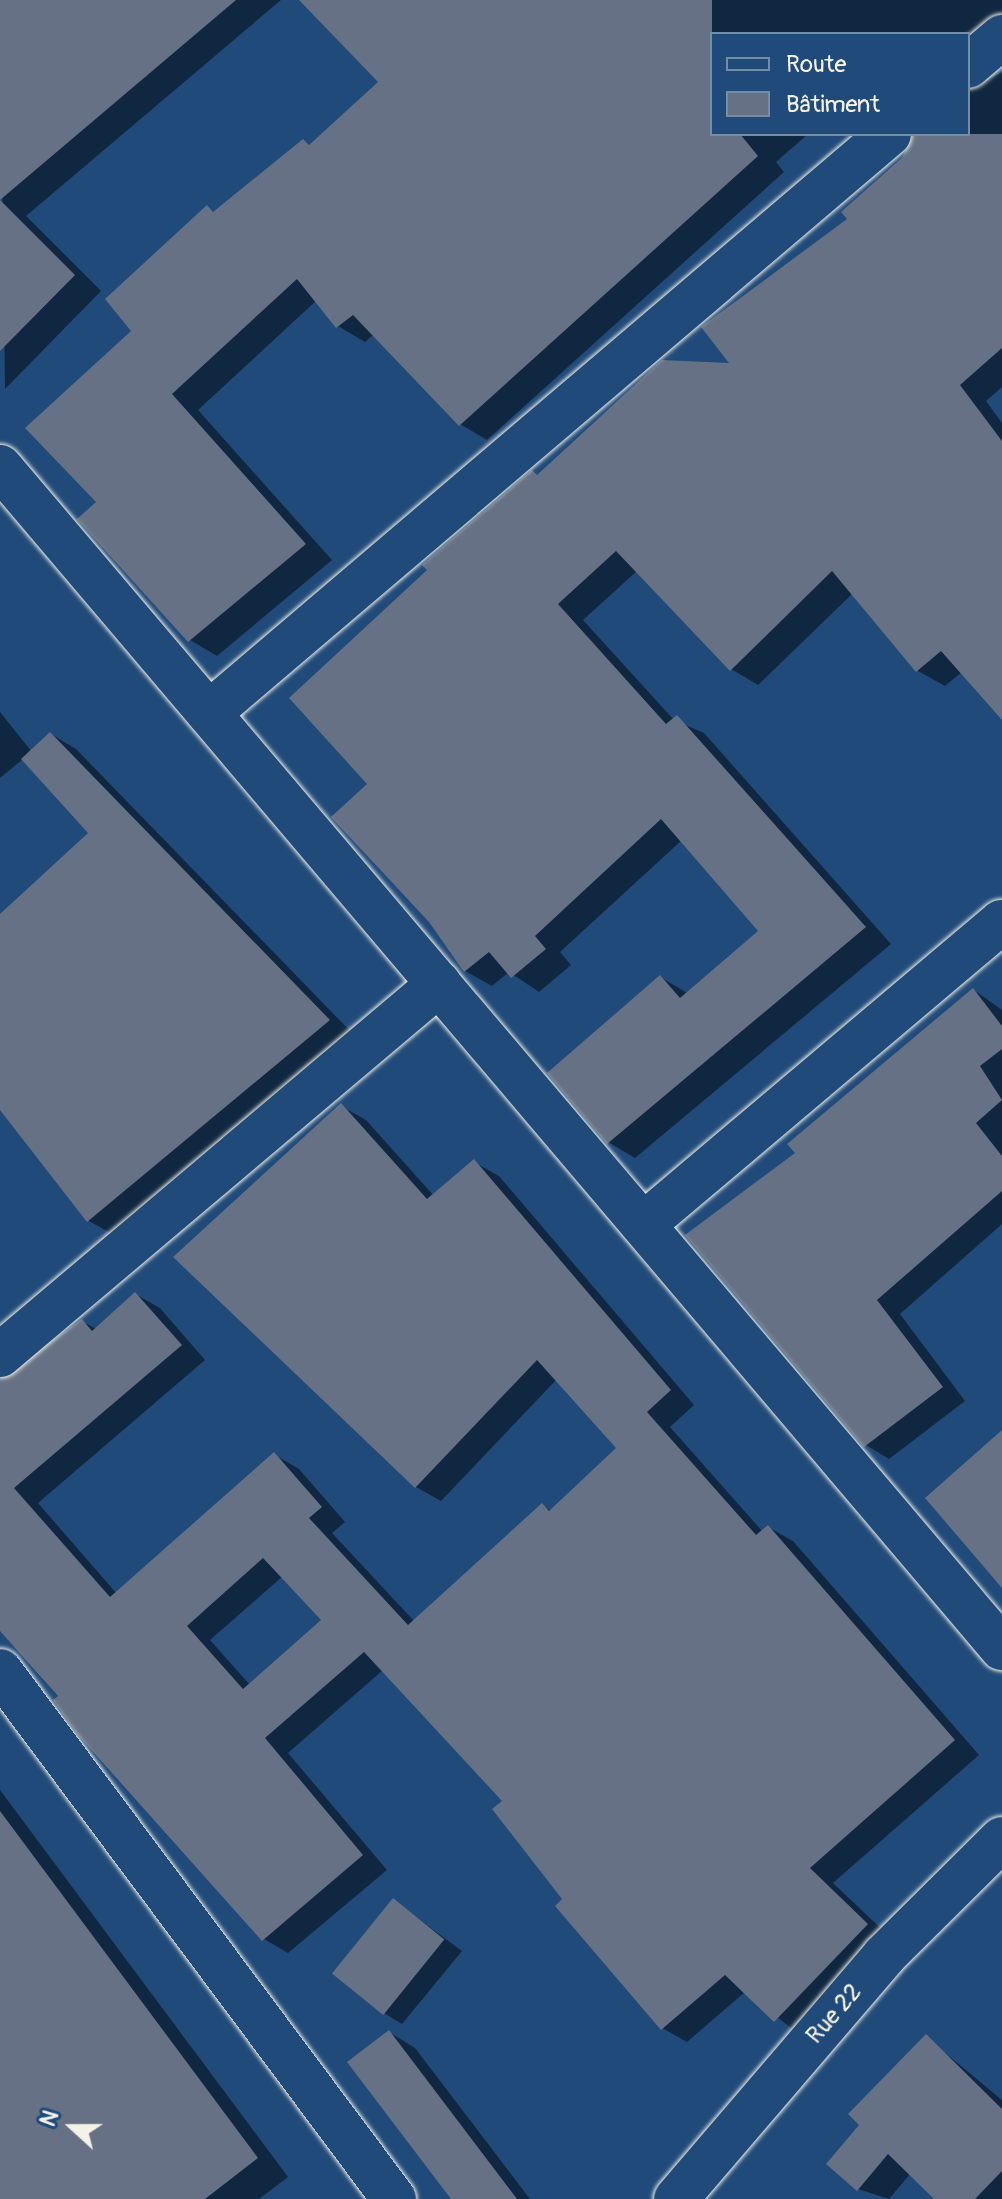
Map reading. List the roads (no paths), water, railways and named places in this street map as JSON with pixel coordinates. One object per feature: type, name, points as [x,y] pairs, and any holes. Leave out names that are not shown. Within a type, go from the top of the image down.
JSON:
[{"type":"street","points":[[970,64],[1002,37]]},
{"type":"street","points":[[209,713],[887,136]]},
{"type":"street","points":[[0,467],[1002,1648]]},
{"type":"street","points":[[644,1224],[1002,922]]},
{"type":"street","points":[[0,1355],[439,984]]},
{"type":"street","points":[[0,1671],[394,2199]]},
{"type":"street","name":"Rue 22","points":[[676,2199],[884,1956],[1002,1839]]}]
